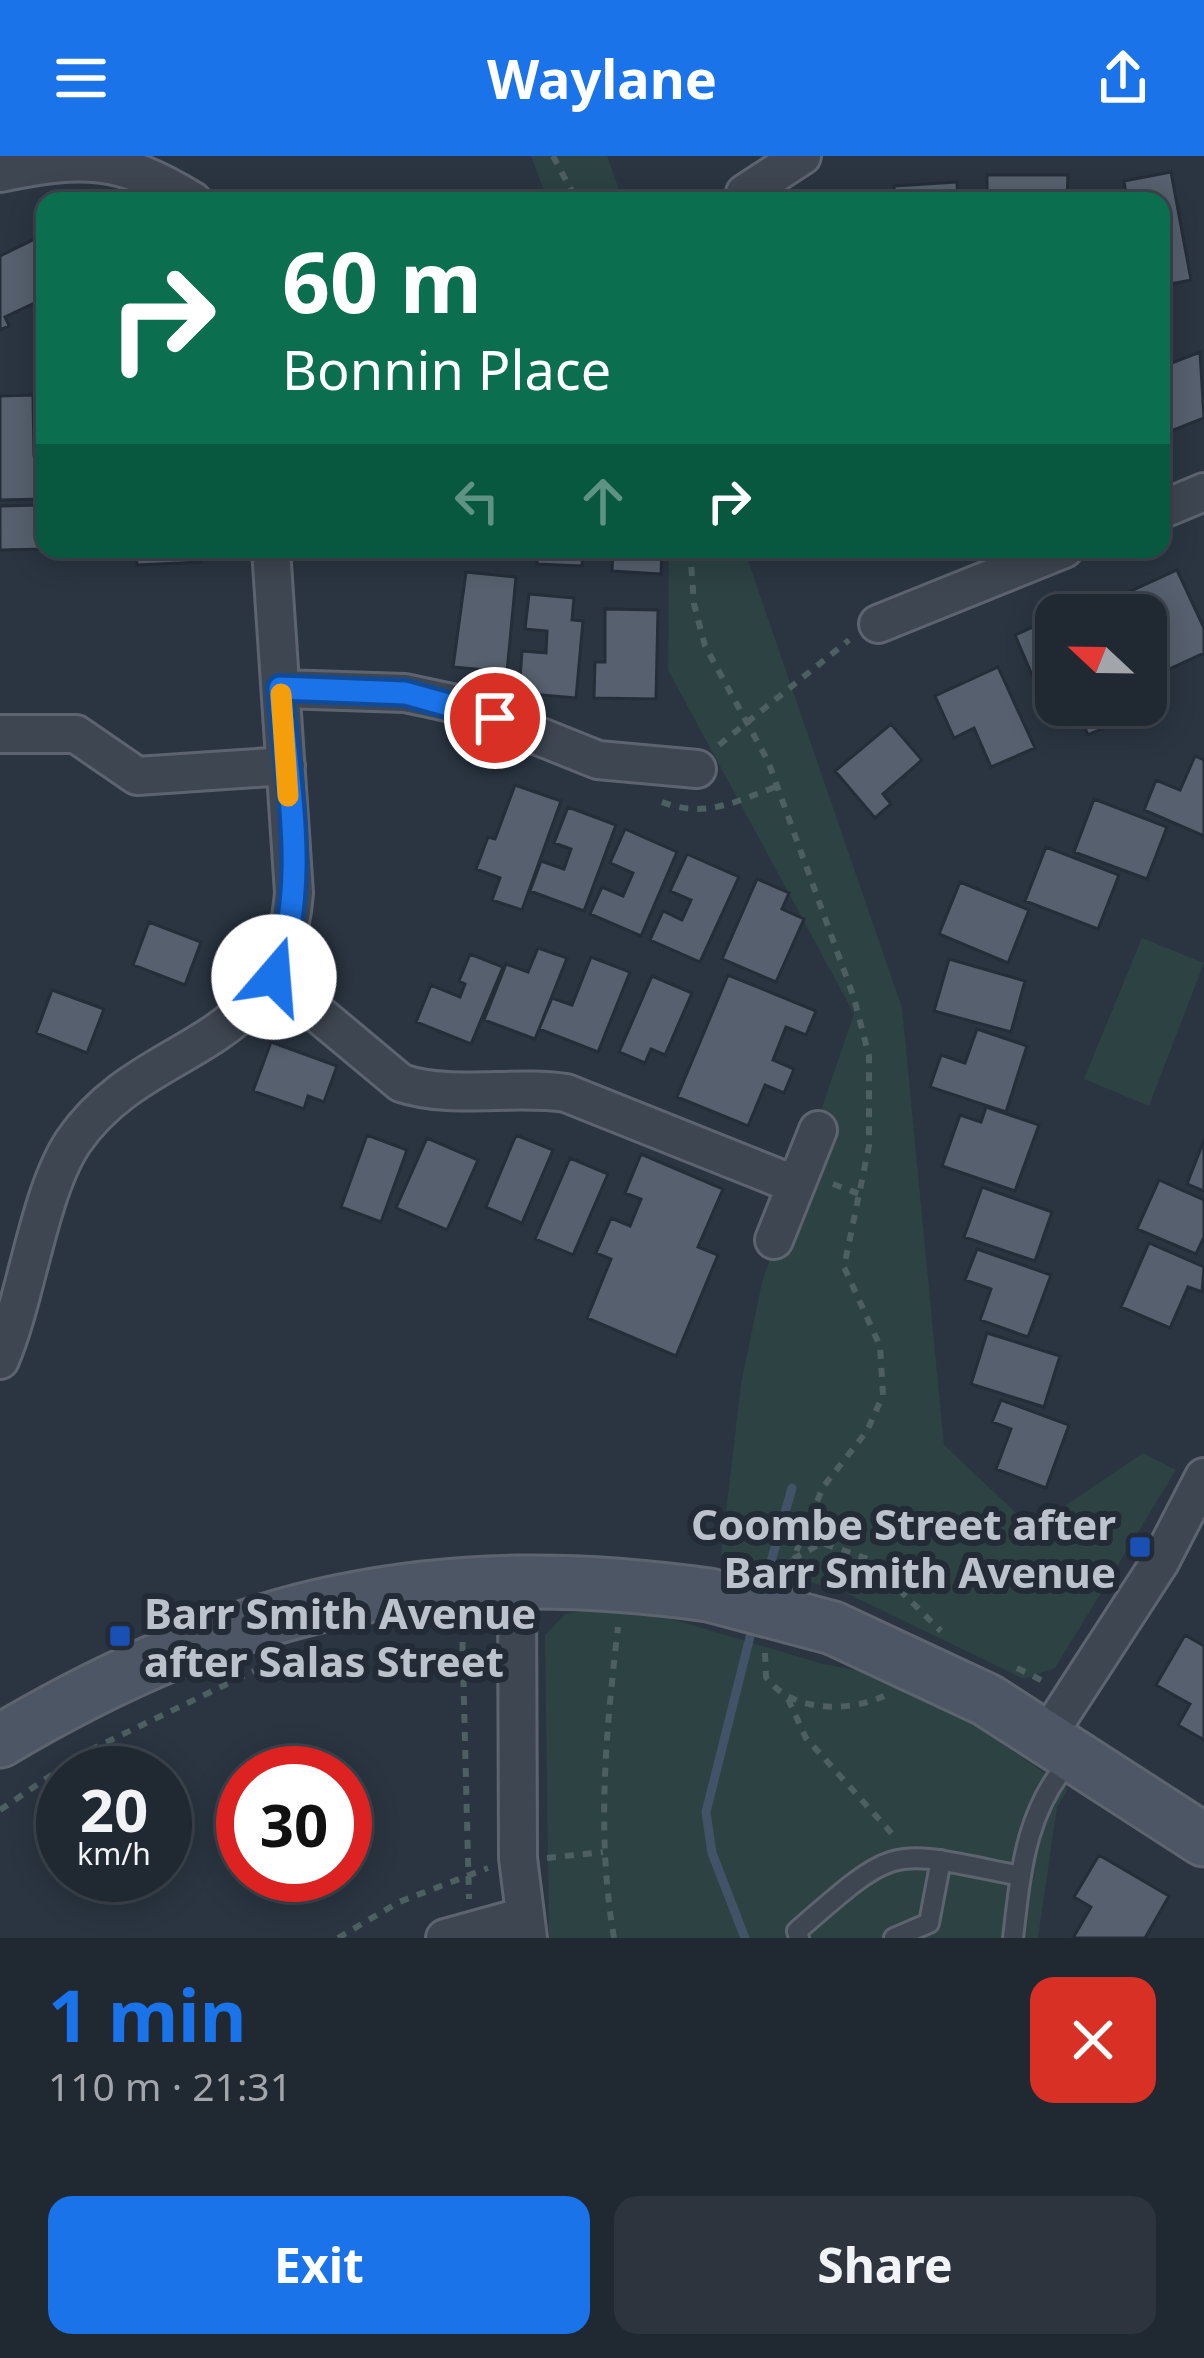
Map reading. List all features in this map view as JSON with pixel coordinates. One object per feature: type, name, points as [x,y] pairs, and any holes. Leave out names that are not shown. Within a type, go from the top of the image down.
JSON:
[{"type":"street","points":[[0,173],[60,156],[117,163],[154,176],[180,192]]},
{"type":"street","points":[[747,192],[802,156]]},
{"type":"street","points":[[1170,506],[1204,492]]},
{"type":"street","points":[[0,1360],[71,1145],[97,1114],[232,1020],[274,977],[291,937],[294,893],[272,558]]},
{"type":"street","points":[[878,624],[1042,558]]},
{"type":"street","points":[[280,688],[405,693],[461,705],[598,760],[697,769]]},
{"type":"street","points":[[0,734],[52,730],[76,734],[137,776],[286,766]]},
{"type":"street","points":[[274,977],[401,1083],[425,1091],[528,1088],[566,1093],[796,1185]]},
{"type":"street","points":[[774,1240],[818,1130]]},
{"type":"street","points":[[1061,1745],[1204,1477]]},
{"type":"street","points":[[0,1742],[100,1682],[188,1644],[281,1614],[415,1588],[518,1602],[605,1580],[710,1595],[833,1628],[987,1700],[1204,1840]]},
{"type":"street","points":[[457,1934],[527,1927],[518,1858],[518,1602]]},
{"type":"lane","points":[[1012,1938],[1021,1876],[1041,1798],[1061,1745]]},
{"type":"lane","points":[[799,1938],[797,1931],[866,1871],[909,1854],[1021,1876]]},
{"type":"lane","points":[[894,1938],[929,1923],[941,1860]]},
{"type":"path","points":[[554,156],[572,192]]},
{"type":"path","points":[[691,558],[701,634],[773,774],[854,998],[869,1056],[869,1145],[844,1267],[880,1346],[883,1395],[867,1431],[823,1487],[784,1581]]},
{"type":"path","points":[[697,769],[842,644],[878,624]]},
{"type":"path","points":[[790,1561],[822,1543],[868,1559],[953,1643]]},
{"type":"path","points":[[451,1621],[462,1622],[518,1602]]},
{"type":"path","points":[[457,1934],[464,1874],[462,1622]]},
{"type":"path","points":[[596,1623],[619,1624],[603,1852],[614,1938]]},
{"type":"path","points":[[769,1640],[766,1677],[788,1699],[806,1738],[909,1854]]},
{"type":"path","points":[[0,1810],[85,1753],[234,1684],[266,1662]]},
{"type":"path","points":[[788,1699],[848,1704],[889,1694]]},
{"type":"path","points":[[338,1938],[398,1902],[464,1874],[518,1858],[603,1852]]},
{"type":"green space","points":[[531,156],[607,156],[620,192],[545,192]]},
{"type":"green space","points":[[669,558],[747,558],[902,1008],[944,1445],[1032,1528],[1143,1453],[1176,1470],[1055,1668],[1024,1679],[844,1592],[721,1555],[741,1384],[762,1282],[854,1014],[668,670]]},
{"type":"green space","points":[[1142,938],[1204,963],[1149,1106],[1084,1079]]},
{"type":"green space","points":[[599,1609],[648,1612],[823,1664],[883,1675],[953,1710],[1068,1789],[1057,1807],[1038,1938],[549,1938],[545,1635],[565,1614]]},
{"type":"building","points":[[1171,172],[1191,280],[1170,284],[1170,192],[1126,192],[1124,181]]},
{"type":"building","points":[[987,175],[1068,175],[1067,192],[987,192]]},
{"type":"building","points":[[957,182],[958,192],[894,192],[894,186]]},
{"type":"building","points":[[36,238],[36,302],[5,317],[9,326],[0,330],[0,256]]},
{"type":"building","points":[[1200,352],[1204,418],[1170,431],[1170,364]]},
{"type":"building","points":[[33,395],[36,499],[0,500],[0,396]]},
{"type":"building","points":[[36,505],[36,549],[0,550],[0,506]]},
{"type":"building","points":[[137,558],[201,558],[201,562],[137,565]]},
{"type":"building","points":[[537,558],[582,558],[582,566],[537,564]]},
{"type":"building","points":[[613,558],[662,558],[661,574],[612,571]]},
{"type":"building","points":[[1177,570],[1204,628],[1204,653],[1167,670],[1167,594],[1124,594]]},
{"type":"building","points":[[466,572],[516,577],[507,672],[453,667]]},
{"type":"building","points":[[529,594],[574,598],[572,620],[583,621],[576,698],[519,693],[522,651],[546,653],[547,631],[525,629]]},
{"type":"building","points":[[605,609],[658,610],[656,699],[594,698],[595,662],[605,662]]},
{"type":"building","points":[[1035,626],[1035,682],[1015,635]]},
{"type":"building","points":[[998,667],[1035,748],[991,767],[974,728],[954,738],[935,696]]},
{"type":"building","points":[[891,724],[922,760],[883,794],[891,804],[875,818],[835,771]]},
{"type":"building","points":[[1084,726],[1109,726],[1088,735]]},
{"type":"building","points":[[1195,756],[1204,760],[1204,836],[1144,810],[1156,780],[1180,790]]},
{"type":"building","points":[[515,785],[561,801],[522,910],[492,900],[500,878],[476,869],[488,837],[495,839]]},
{"type":"building","points":[[1094,799],[1167,827],[1147,879],[1074,852]]},
{"type":"building","points":[[568,807],[616,825],[584,911],[530,891],[541,861],[564,869],[571,849],[554,843]]},
{"type":"building","points":[[625,829],[677,852],[641,936],[590,914],[602,887],[623,896],[633,873],[610,863]]},
{"type":"building","points":[[1046,847],[1119,875],[1098,929],[1025,901]]},
{"type":"building","points":[[687,854],[739,877],[700,962],[650,940],[663,911],[682,920],[691,900],[670,891]]},
{"type":"building","points":[[757,879],[789,893],[782,909],[804,919],[776,982],[722,959]]},
{"type":"building","points":[[960,882],[1029,910],[1008,963],[939,934]]},
{"type":"building","points":[[149,922],[201,942],[185,985],[133,965]]},
{"type":"building","points":[[538,948],[567,958],[535,1039],[484,1020],[506,964],[528,972]]},
{"type":"building","points":[[470,954],[503,967],[471,1044],[416,1022],[431,985],[460,997],[465,984],[459,981]]},
{"type":"building","points":[[591,957],[630,972],[598,1052],[539,1029],[552,998],[572,1005]]},
{"type":"building","points":[[949,959],[1025,981],[1011,1032],[934,1011]]},
{"type":"building","points":[[728,975],[816,1011],[806,1035],[786,1027],[773,1060],[794,1069],[784,1093],[765,1085],[748,1126],[677,1097]]},
{"type":"building","points":[[652,976],[692,993],[665,1055],[651,1049],[645,1063],[619,1052]]},
{"type":"building","points":[[52,990],[104,1009],[87,1053],[36,1033]]},
{"type":"building","points":[[977,1029],[1027,1046],[1006,1112],[930,1087],[941,1055],[965,1063]]},
{"type":"building","points":[[271,1042],[337,1066],[324,1102],[308,1096],[304,1109],[253,1091]]},
{"type":"building","points":[[986,1107],[1039,1125],[1015,1191],[942,1166],[960,1115],[981,1122]]},
{"type":"building","points":[[367,1135],[407,1150],[381,1222],[341,1207]]},
{"type":"building","points":[[516,1135],[553,1150],[522,1223],[486,1207]]},
{"type":"building","points":[[427,1138],[478,1160],[447,1230],[396,1208]]},
{"type":"building","points":[[1204,1140],[1204,1191],[1187,1184]]},
{"type":"building","points":[[641,1154],[723,1189],[698,1247],[718,1255],[676,1356],[587,1318],[611,1259],[596,1253],[611,1218],[630,1226],[641,1199],[625,1193]]},
{"type":"building","points":[[570,1158],[608,1174],[573,1255],[535,1239]]},
{"type":"building","points":[[1159,1180],[1204,1200],[1204,1237],[1196,1254],[1137,1229]]},
{"type":"building","points":[[982,1187],[1052,1212],[1035,1261],[964,1237]]},
{"type":"building","points":[[1149,1243],[1204,1267],[1202,1292],[1188,1287],[1170,1328],[1121,1307]]},
{"type":"building","points":[[977,1249],[1051,1275],[1028,1337],[980,1320],[991,1289],[965,1280]]},
{"type":"building","points":[[987,1333],[1060,1356],[1044,1407],[971,1384]]},
{"type":"building","points":[[1001,1400],[1069,1425],[1046,1488],[996,1469],[1011,1429],[992,1422]]},
{"type":"building","points":[[1185,1635],[1204,1646],[1204,1740],[1178,1725],[1190,1704],[1156,1685]]},
{"type":"building","points":[[1099,1855],[1169,1896],[1145,1938],[1073,1938],[1091,1907],[1074,1897]]},
{"type":"waterway","points":[[762,1593],[792,1488]]},
{"type":"waterway","points":[[745,1938],[712,1853],[706,1812],[754,1621]]},
{"type":"slow traffic","points":[[281,694],[288,796]]},
{"type":"place","name":"Coombe Street after Barr Smith Avenue","points":[[1140,1547]]},
{"type":"place","name":"Barr Smith Avenue after Salas Street","points":[[120,1636]]},
{"type":"route","points":[[274,977],[291,937],[294,893],[280,688],[405,693],[495,718]]}]
